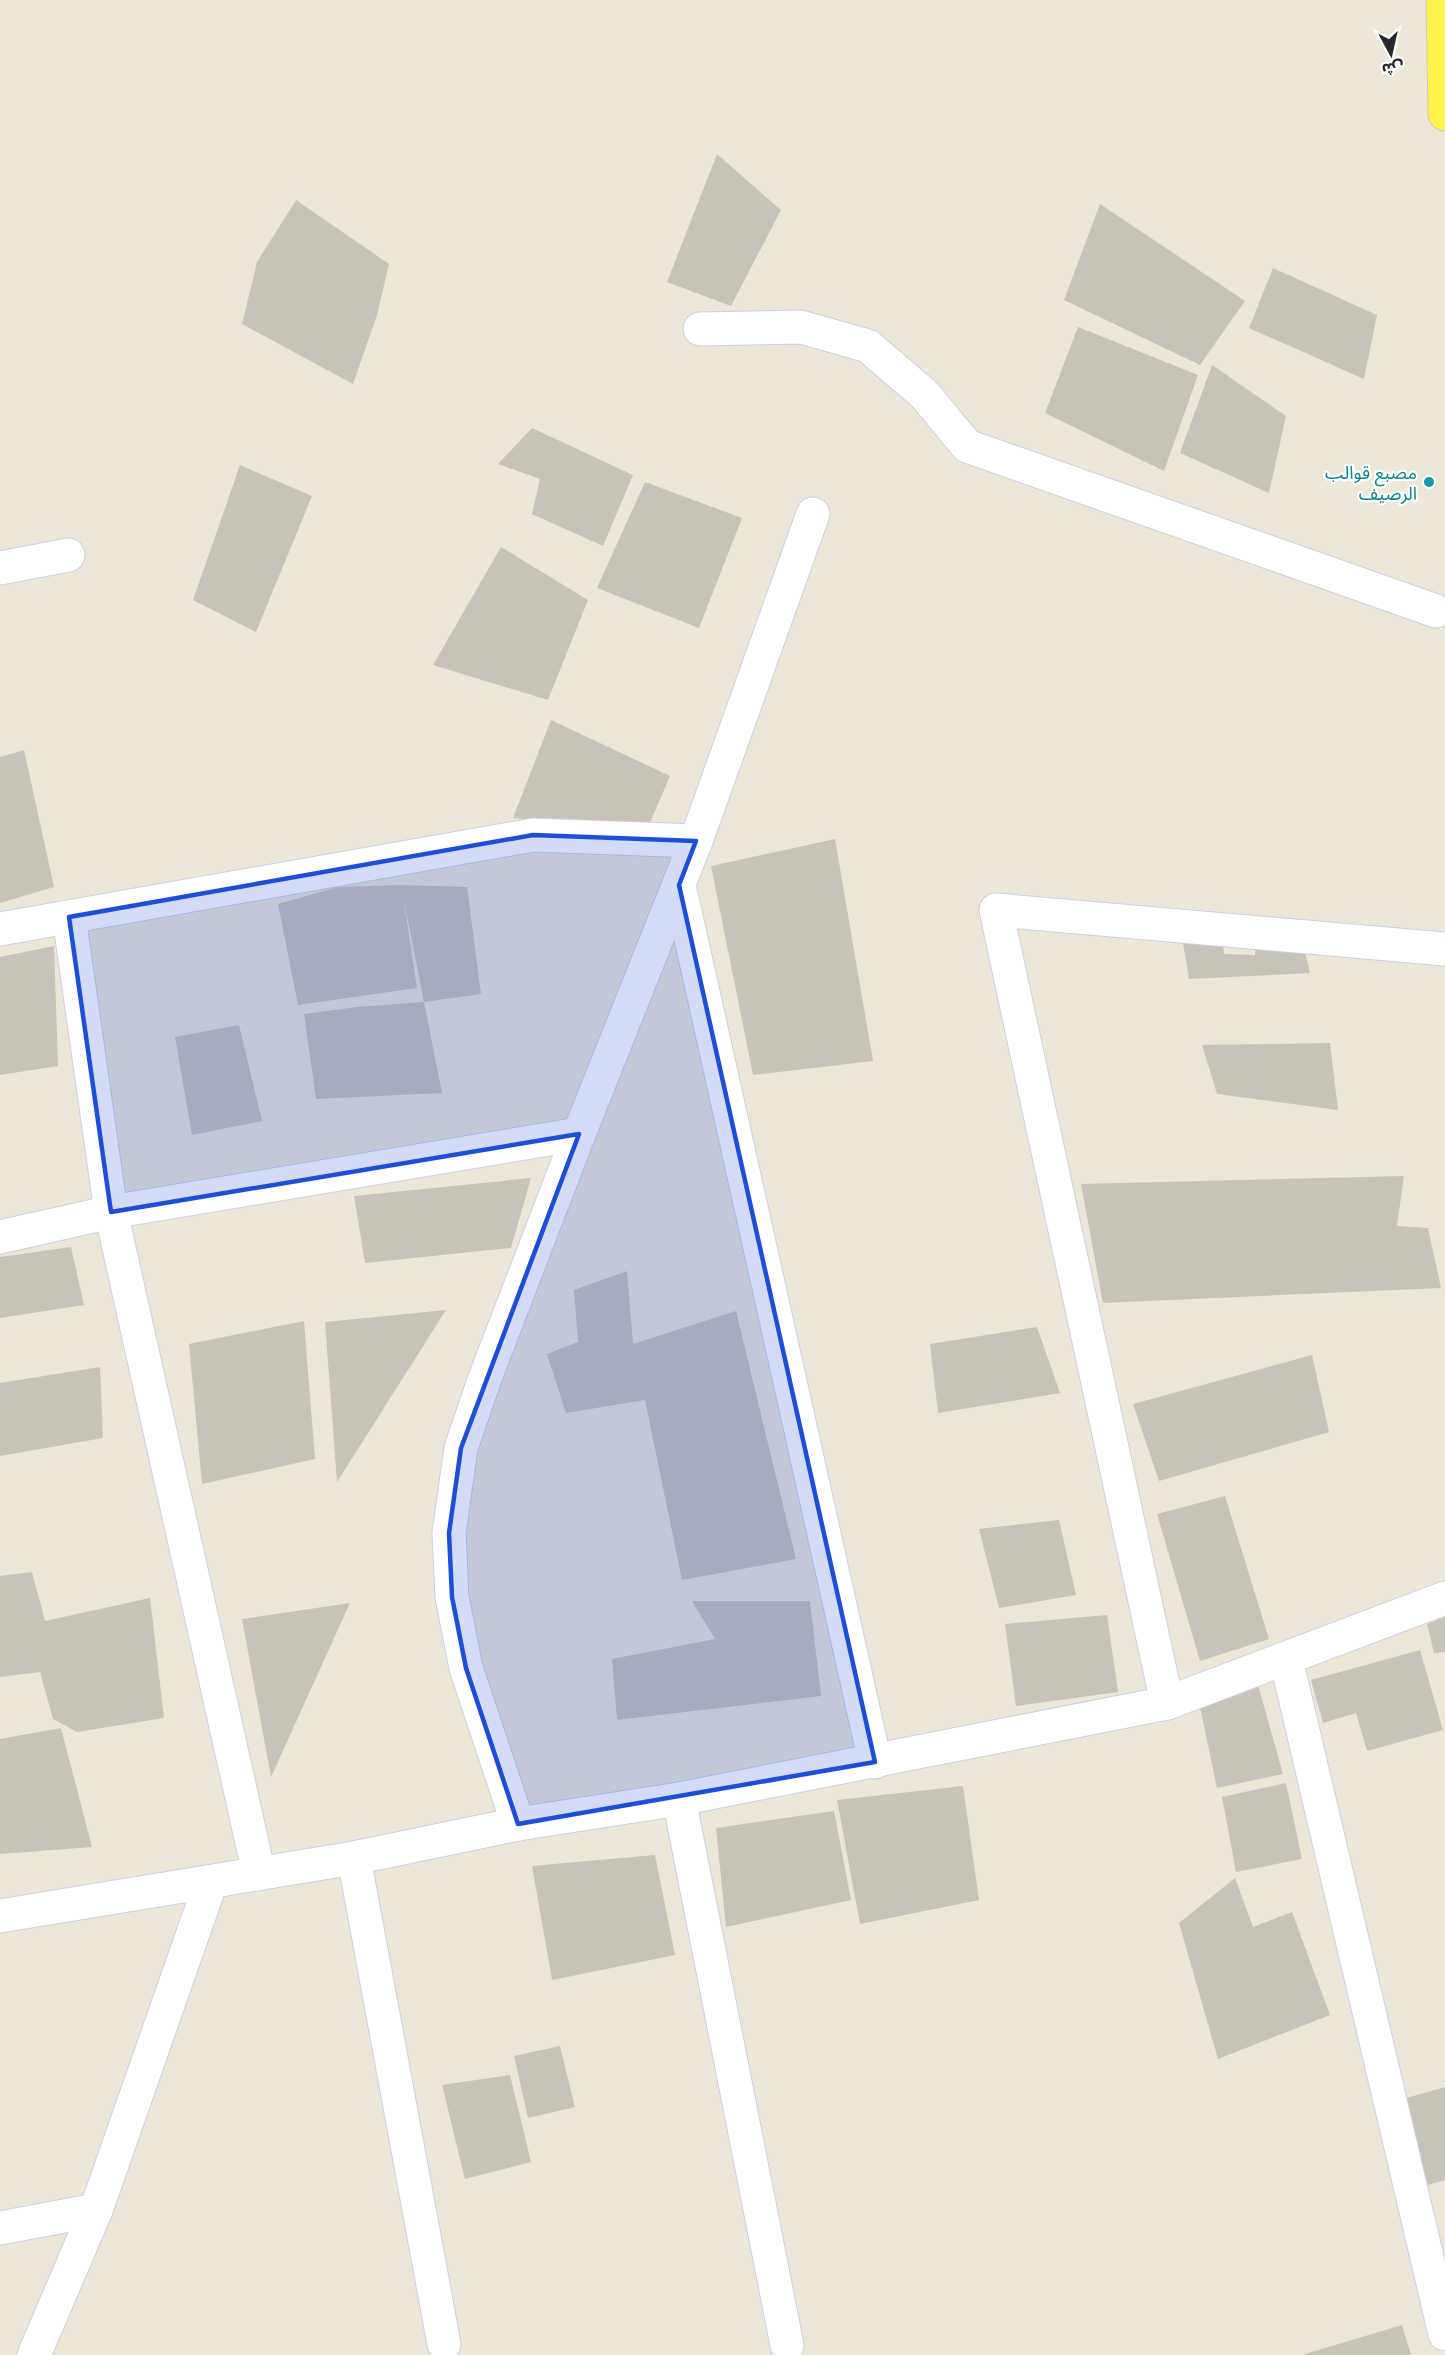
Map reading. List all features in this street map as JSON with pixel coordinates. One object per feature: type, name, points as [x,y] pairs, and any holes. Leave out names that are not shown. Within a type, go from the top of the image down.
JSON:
[{"type":"main road","points":[[1443,0],[1445,114]]},
{"type":"street","points":[[700,329],[801,327],[868,346],[925,395],[967,446],[1436,611]]},
{"type":"street","points":[[518,1824],[466,1668],[452,1597],[449,1533],[461,1448],[485,1378],[579,1134],[696,841],[813,514]]},
{"type":"street","points":[[0,568],[68,555]]},
{"type":"street","points":[[0,929],[533,835],[696,841]]},
{"type":"street","points":[[679,885],[875,1762]]},
{"type":"street","points":[[1167,1703],[996,910],[1445,949]]},
{"type":"street","points":[[69,917],[111,1212],[259,1874]]},
{"type":"street","points":[[0,1237],[111,1212],[579,1134]]},
{"type":"street","points":[[0,1916],[354,1858],[518,1824],[679,1799],[1167,1703],[1445,1598]]},
{"type":"street","points":[[1286,1659],[1445,2334]]},
{"type":"street","points":[[679,1799],[787,2345]]},
{"type":"street","points":[[354,1858],[444,2344]]},
{"type":"street","points":[[34,2355],[96,2210],[211,1882]]},
{"type":"street","points":[[0,2228],[96,2210]]},
{"type":"highlighted area","points":[[533,835],[696,841],[679,885],[875,1762],[518,1824],[466,1668],[452,1597],[449,1533],[461,1448],[579,1134],[111,1212],[69,917]]},
{"type":"building","points":[[717,154],[781,210],[731,306],[667,282]]},
{"type":"building","points":[[296,200],[389,264],[377,315],[353,384],[242,324],[257,262]]},
{"type":"building","points":[[1100,204],[1245,301],[1200,365],[1064,300]]},
{"type":"building","points":[[1273,268],[1377,315],[1364,379],[1249,328]]},
{"type":"building","points":[[1078,327],[1198,375],[1164,471],[1045,413]]},
{"type":"building","points":[[1212,365],[1286,416],[1269,493],[1180,453]]},
{"type":"building","points":[[532,428],[633,475],[603,546],[532,514],[540,479],[498,464]]},
{"type":"building","points":[[240,465],[312,496],[256,632],[193,600]]},
{"type":"building","points":[[645,482],[742,518],[699,628],[597,588]]},
{"type":"building","points":[[501,547],[588,600],[548,700],[433,665]]},
{"type":"building","points":[[551,720],[670,776],[647,830],[513,818]]},
{"type":"building","points":[[24,750],[54,887],[0,903],[0,757]]},
{"type":"building","points":[[835,839],[873,1061],[753,1075],[711,866]]},
{"type":"building","points":[[401,885],[467,887],[481,994],[424,1002],[404,901],[417,988],[298,1005],[278,904],[338,887]]},
{"type":"building","points":[[1222,936],[1224,954],[1255,955],[1256,938],[1303,943],[1310,973],[1189,979],[1182,937]]},
{"type":"building","points":[[54,946],[58,1066],[0,1075],[0,957]]},
{"type":"building","points":[[424,1002],[442,1093],[316,1099],[304,1014]]},
{"type":"building","points":[[239,1025],[262,1121],[192,1135],[175,1037]]},
{"type":"building","points":[[1330,1043],[1338,1110],[1217,1094],[1202,1045]]},
{"type":"building","points":[[1404,1176],[1397,1226],[1428,1228],[1441,1288],[1103,1303],[1081,1184]]},
{"type":"building","points":[[531,1178],[511,1248],[365,1263],[354,1196]]},
{"type":"building","points":[[71,1247],[84,1305],[0,1318],[0,1257]]},
{"type":"building","points":[[627,1271],[633,1344],[736,1311],[796,1559],[682,1580],[645,1400],[566,1413],[547,1354],[578,1342],[574,1290]]},
{"type":"building","points":[[446,1310],[337,1482],[325,1322]]},
{"type":"building","points":[[304,1321],[315,1459],[202,1484],[189,1344]]},
{"type":"building","points":[[1037,1327],[1060,1393],[938,1413],[930,1344]]},
{"type":"building","points":[[1312,1355],[1329,1432],[1159,1481],[1133,1404]]},
{"type":"building","points":[[100,1367],[103,1438],[0,1456],[0,1383]]},
{"type":"building","points":[[1225,1496],[1269,1639],[1200,1661],[1157,1514]]},
{"type":"building","points":[[1059,1520],[1076,1595],[999,1608],[979,1529]]},
{"type":"building","points":[[32,1572],[45,1621],[150,1598],[164,1718],[77,1732],[53,1719],[40,1672],[0,1677],[0,1576]]},
{"type":"building","points":[[692,1601],[810,1601],[821,1696],[617,1720],[612,1659],[715,1639]]},
{"type":"building","points":[[350,1603],[271,1777],[242,1619]]},
{"type":"building","points":[[1107,1615],[1118,1692],[1016,1706],[1005,1624]]},
{"type":"building","points":[[1445,1617],[1445,1652],[1434,1653],[1427,1624]]},
{"type":"building","points":[[1420,1650],[1443,1730],[1367,1751],[1356,1713],[1323,1723],[1311,1680]]},
{"type":"building","points":[[1258,1685],[1283,1774],[1217,1788],[1200,1707]]},
{"type":"building","points":[[61,1728],[92,1847],[0,1854],[0,1739]]},
{"type":"building","points":[[1286,1783],[1302,1859],[1236,1872],[1222,1797]]},
{"type":"building","points":[[963,1786],[979,1900],[860,1924],[837,1800]]},
{"type":"building","points":[[834,1811],[851,1900],[726,1927],[716,1828]]},
{"type":"building","points":[[655,1855],[675,1955],[552,1980],[532,1866]]},
{"type":"building","points":[[1235,1878],[1253,1927],[1292,1912],[1330,2015],[1218,2059],[1179,1923]]},
{"type":"building","points":[[560,2046],[575,2107],[528,2118],[514,2056]]},
{"type":"building","points":[[510,2075],[531,2162],[465,2179],[442,2085]]},
{"type":"building","points":[[1445,2087],[1445,2180],[1428,2185],[1403,2099]]},
{"type":"building","points":[[1402,2325],[1411,2355],[1305,2355],[1305,2354]]},
{"type":"place","name":"مصبع قوالب الرصيف","points":[[1429,482]]}]
